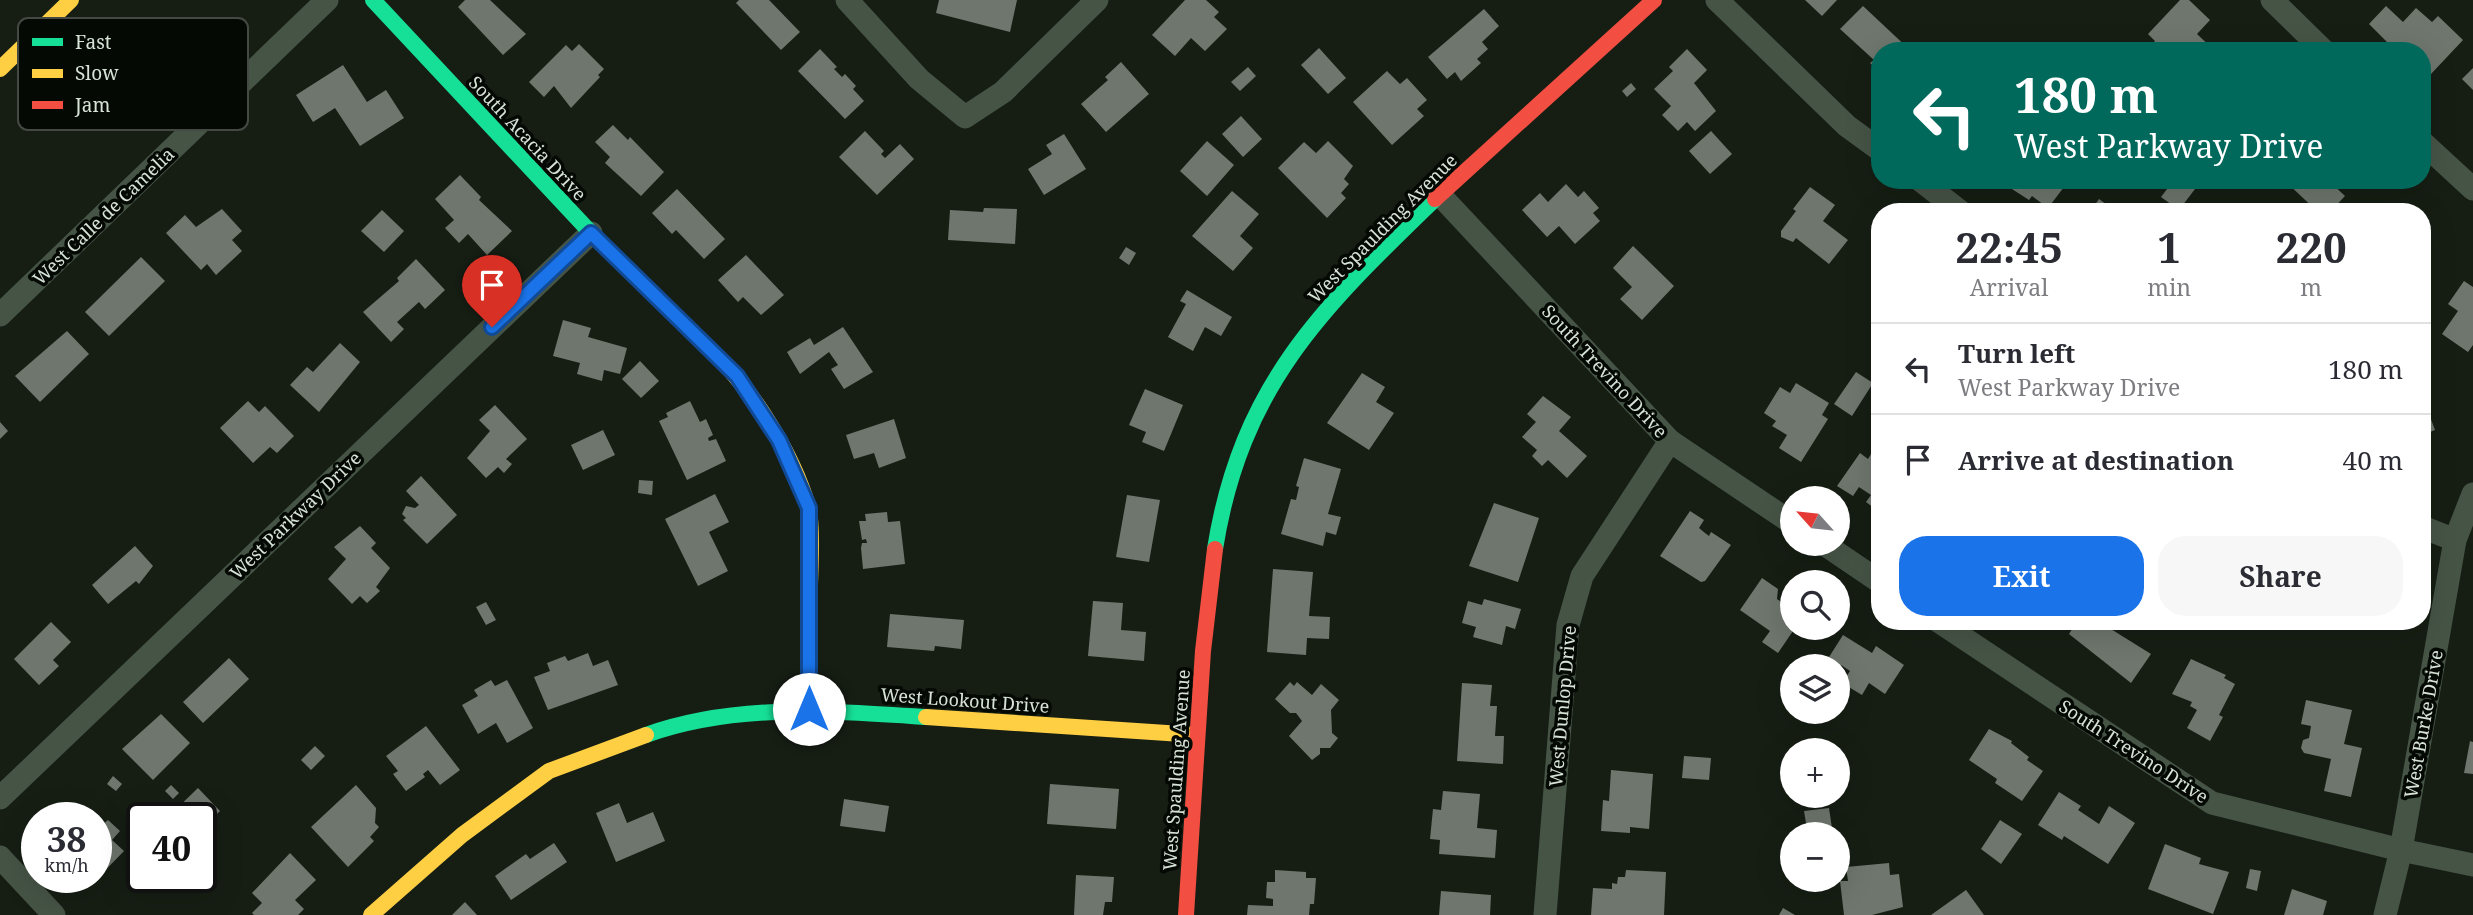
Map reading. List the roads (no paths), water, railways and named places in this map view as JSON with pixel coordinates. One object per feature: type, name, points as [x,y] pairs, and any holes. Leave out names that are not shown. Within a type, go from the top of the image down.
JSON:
[{"type":"main road","points":[[52,18],[71,0]]},
{"type":"main road","name":"South Acacia Drive","points":[[373,0],[591,233],[737,376],[779,440],[809,508],[809,709]]},
{"type":"main road","name":"West Spaulding Avenue","points":[[1186,915],[1207,596],[1215,539],[1225,495],[1256,411],[1276,376],[1329,306],[1440,195],[1654,0]]},
{"type":"main road","points":[[0,69],[18,52]]},
{"type":"main road","name":"West Lookout Drive","points":[[371,915],[462,835],[549,771],[685,721],[809,709],[1197,735]]},
{"type":"street","name":"West Calle de Camelia","points":[[248,76],[327,0]]},
{"type":"street","points":[[847,0],[919,79],[965,117],[1003,92],[1097,0]]},
{"type":"street","points":[[1717,0],[1847,126],[1871,143]]},
{"type":"street","points":[[2272,0],[2315,42]]},
{"type":"street","name":"West Calle de Camelia","points":[[0,315],[192,130]]},
{"type":"street","points":[[2431,150],[2473,189]]},
{"type":"street","points":[[1932,189],[1949,203]]},
{"type":"street","name":"South Trevino Drive","points":[[1440,195],[1671,441],[1780,515]]},
{"type":"street","name":"West Parkway Drive","points":[[0,798],[591,233]]},
{"type":"street","name":"West Dunlop Drive","points":[[1545,915],[1567,625],[1582,576],[1671,441]]},
{"type":"street","name":"West Burke Drive","points":[[2385,915],[2401,850],[2455,540],[2473,494]]},
{"type":"street","points":[[2431,531],[2455,540]]},
{"type":"street","points":[[1842,556],[1871,576]]},
{"type":"street","name":"South Trevino Drive","points":[[1952,630],[2212,803],[2473,865]]},
{"type":"street","points":[[0,857],[54,915]]}]
